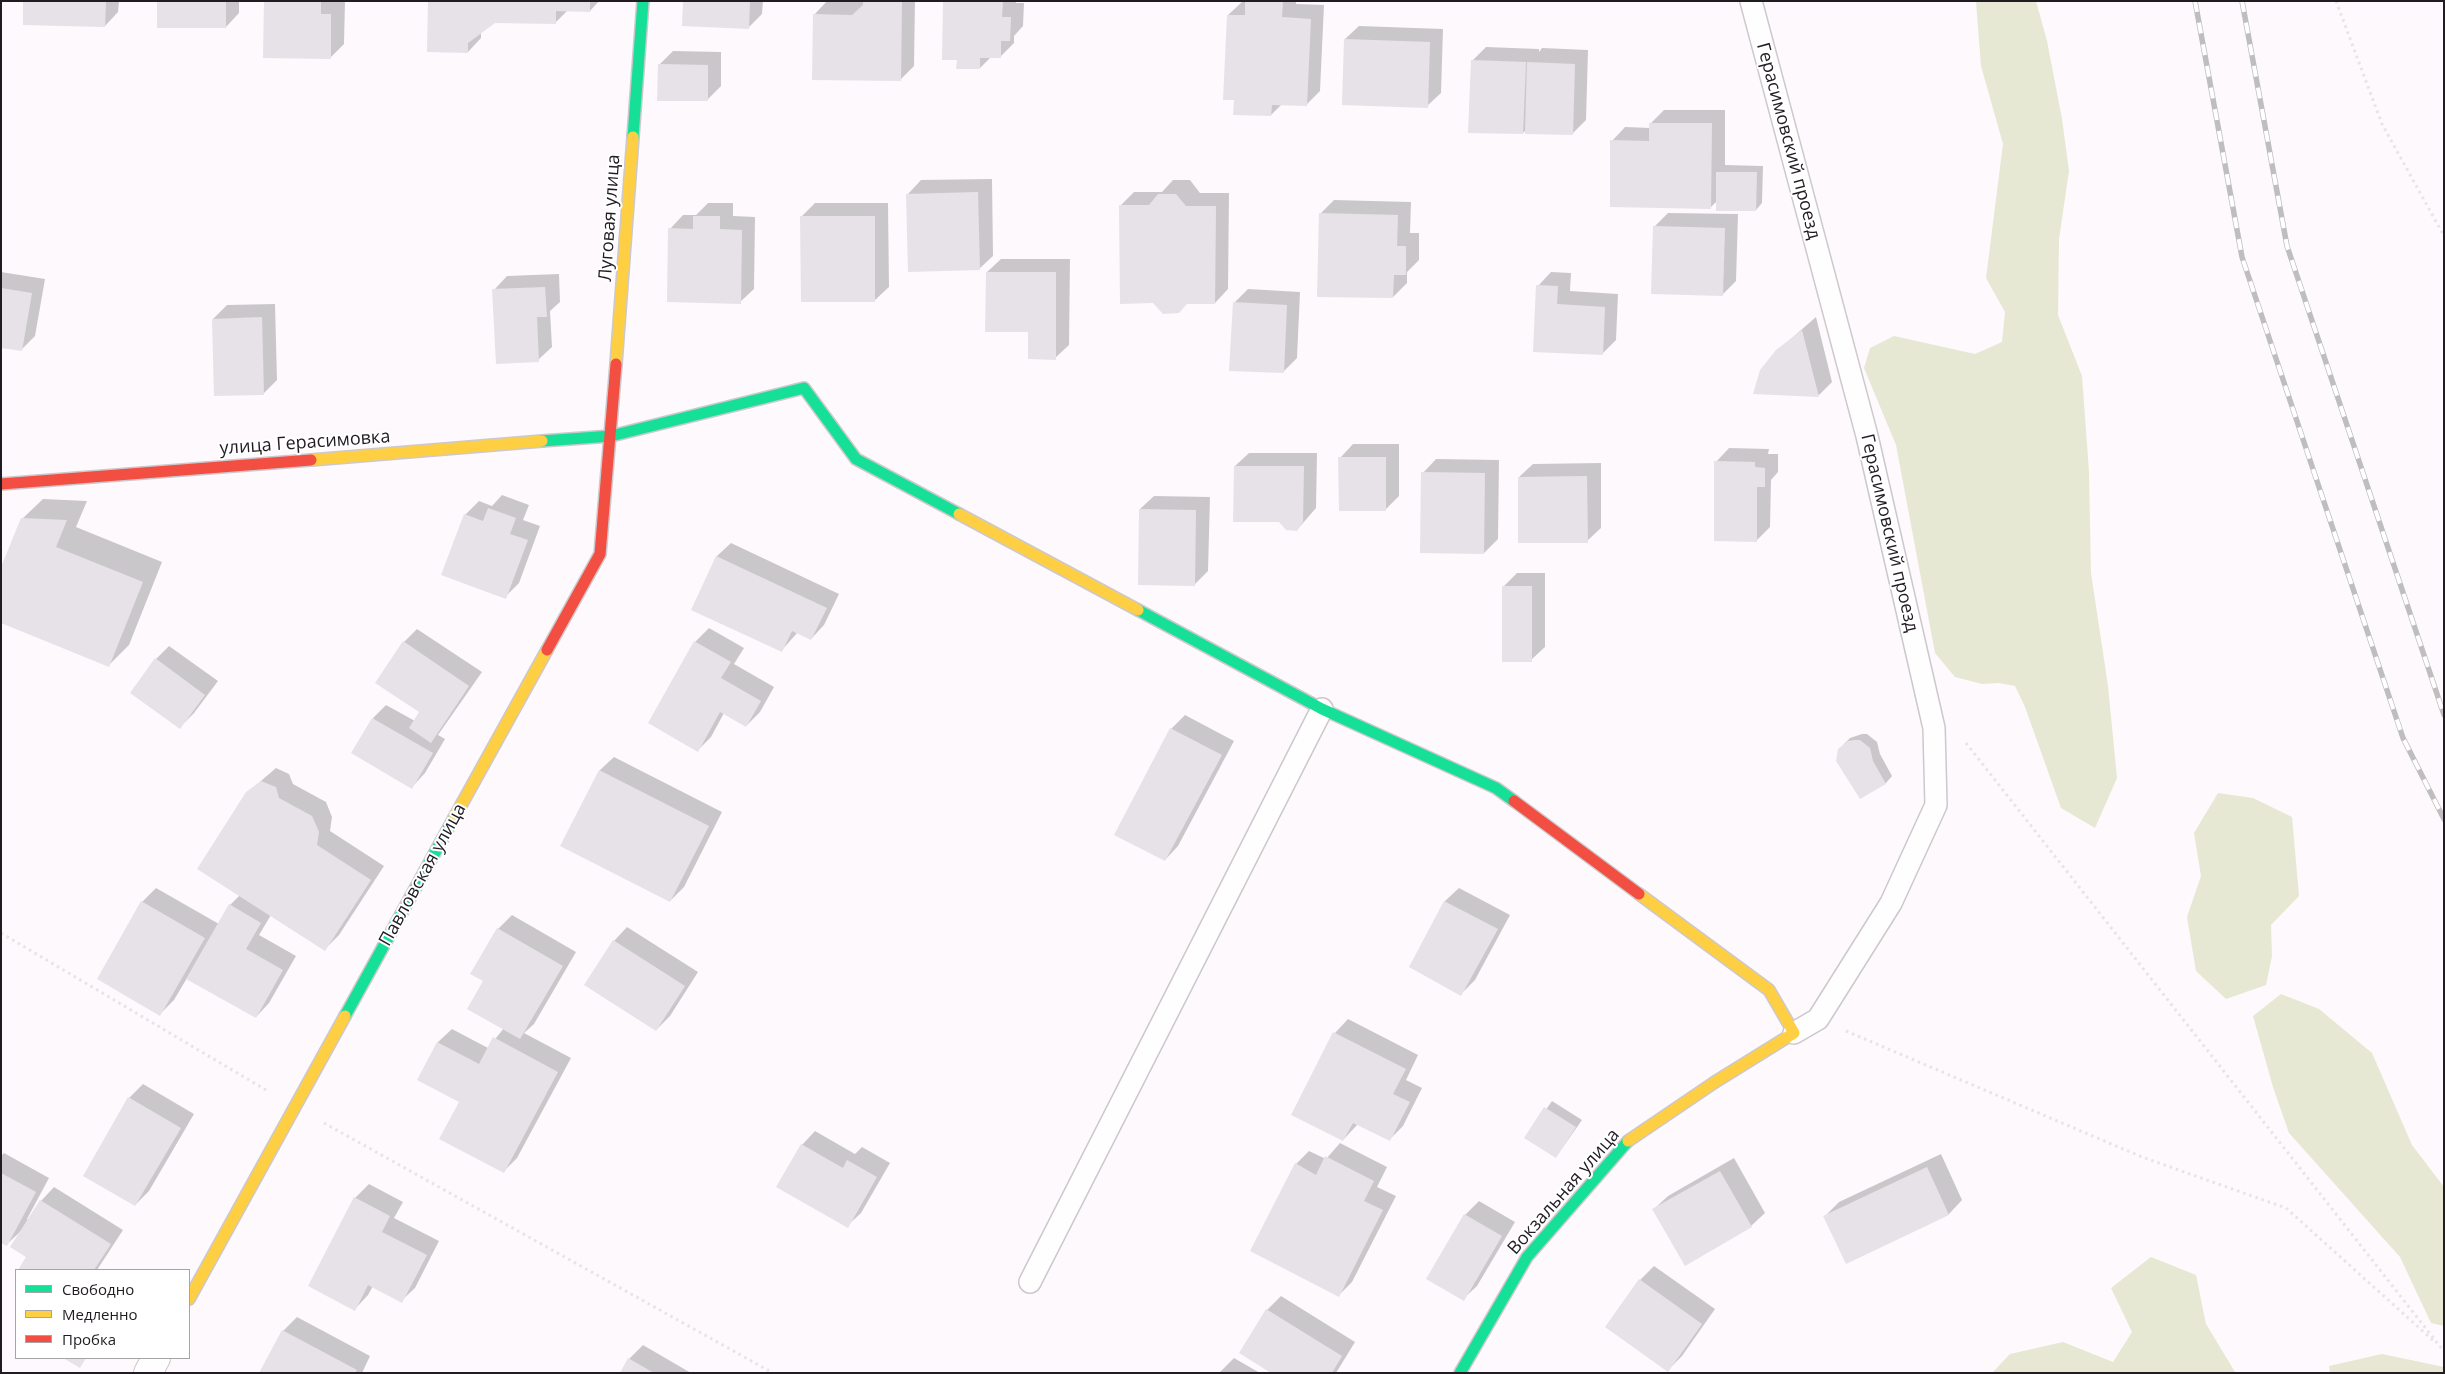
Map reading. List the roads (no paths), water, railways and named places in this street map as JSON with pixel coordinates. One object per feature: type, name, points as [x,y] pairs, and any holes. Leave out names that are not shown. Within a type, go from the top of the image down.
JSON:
[{"type":"street","name":"Луговая улица","points":[[611,436],[642,1]]},
{"type":"street","name":"улица Герасимовка","points":[[1,484],[611,436],[804,388],[856,459],[1322,708]]},
{"type":"street","name":"Павловская улица","points":[[190,1297],[600,554],[611,436]]},
{"type":"street","points":[[1322,708],[1496,788],[1769,990],[1794,1033]]},
{"type":"street","name":"Вокзальная улица","points":[[1460,1373],[1527,1257],[1628,1141],[1715,1082],[1794,1033]]},
{"type":"street","points":[[148,1373],[155,1359]]},
{"type":"lane","name":"Герасимовский проезд","points":[[1751,1],[1867,436],[1934,728],[1936,806],[1891,903],[1818,1019],[1794,1033]]},
{"type":"lane","points":[[1030,1282],[1322,708]]},
{"type":"railway","points":[[2195,1],[2242,257],[2403,738],[2444,819]]},
{"type":"railway","points":[[2242,1],[2287,246],[2444,715]]}]
